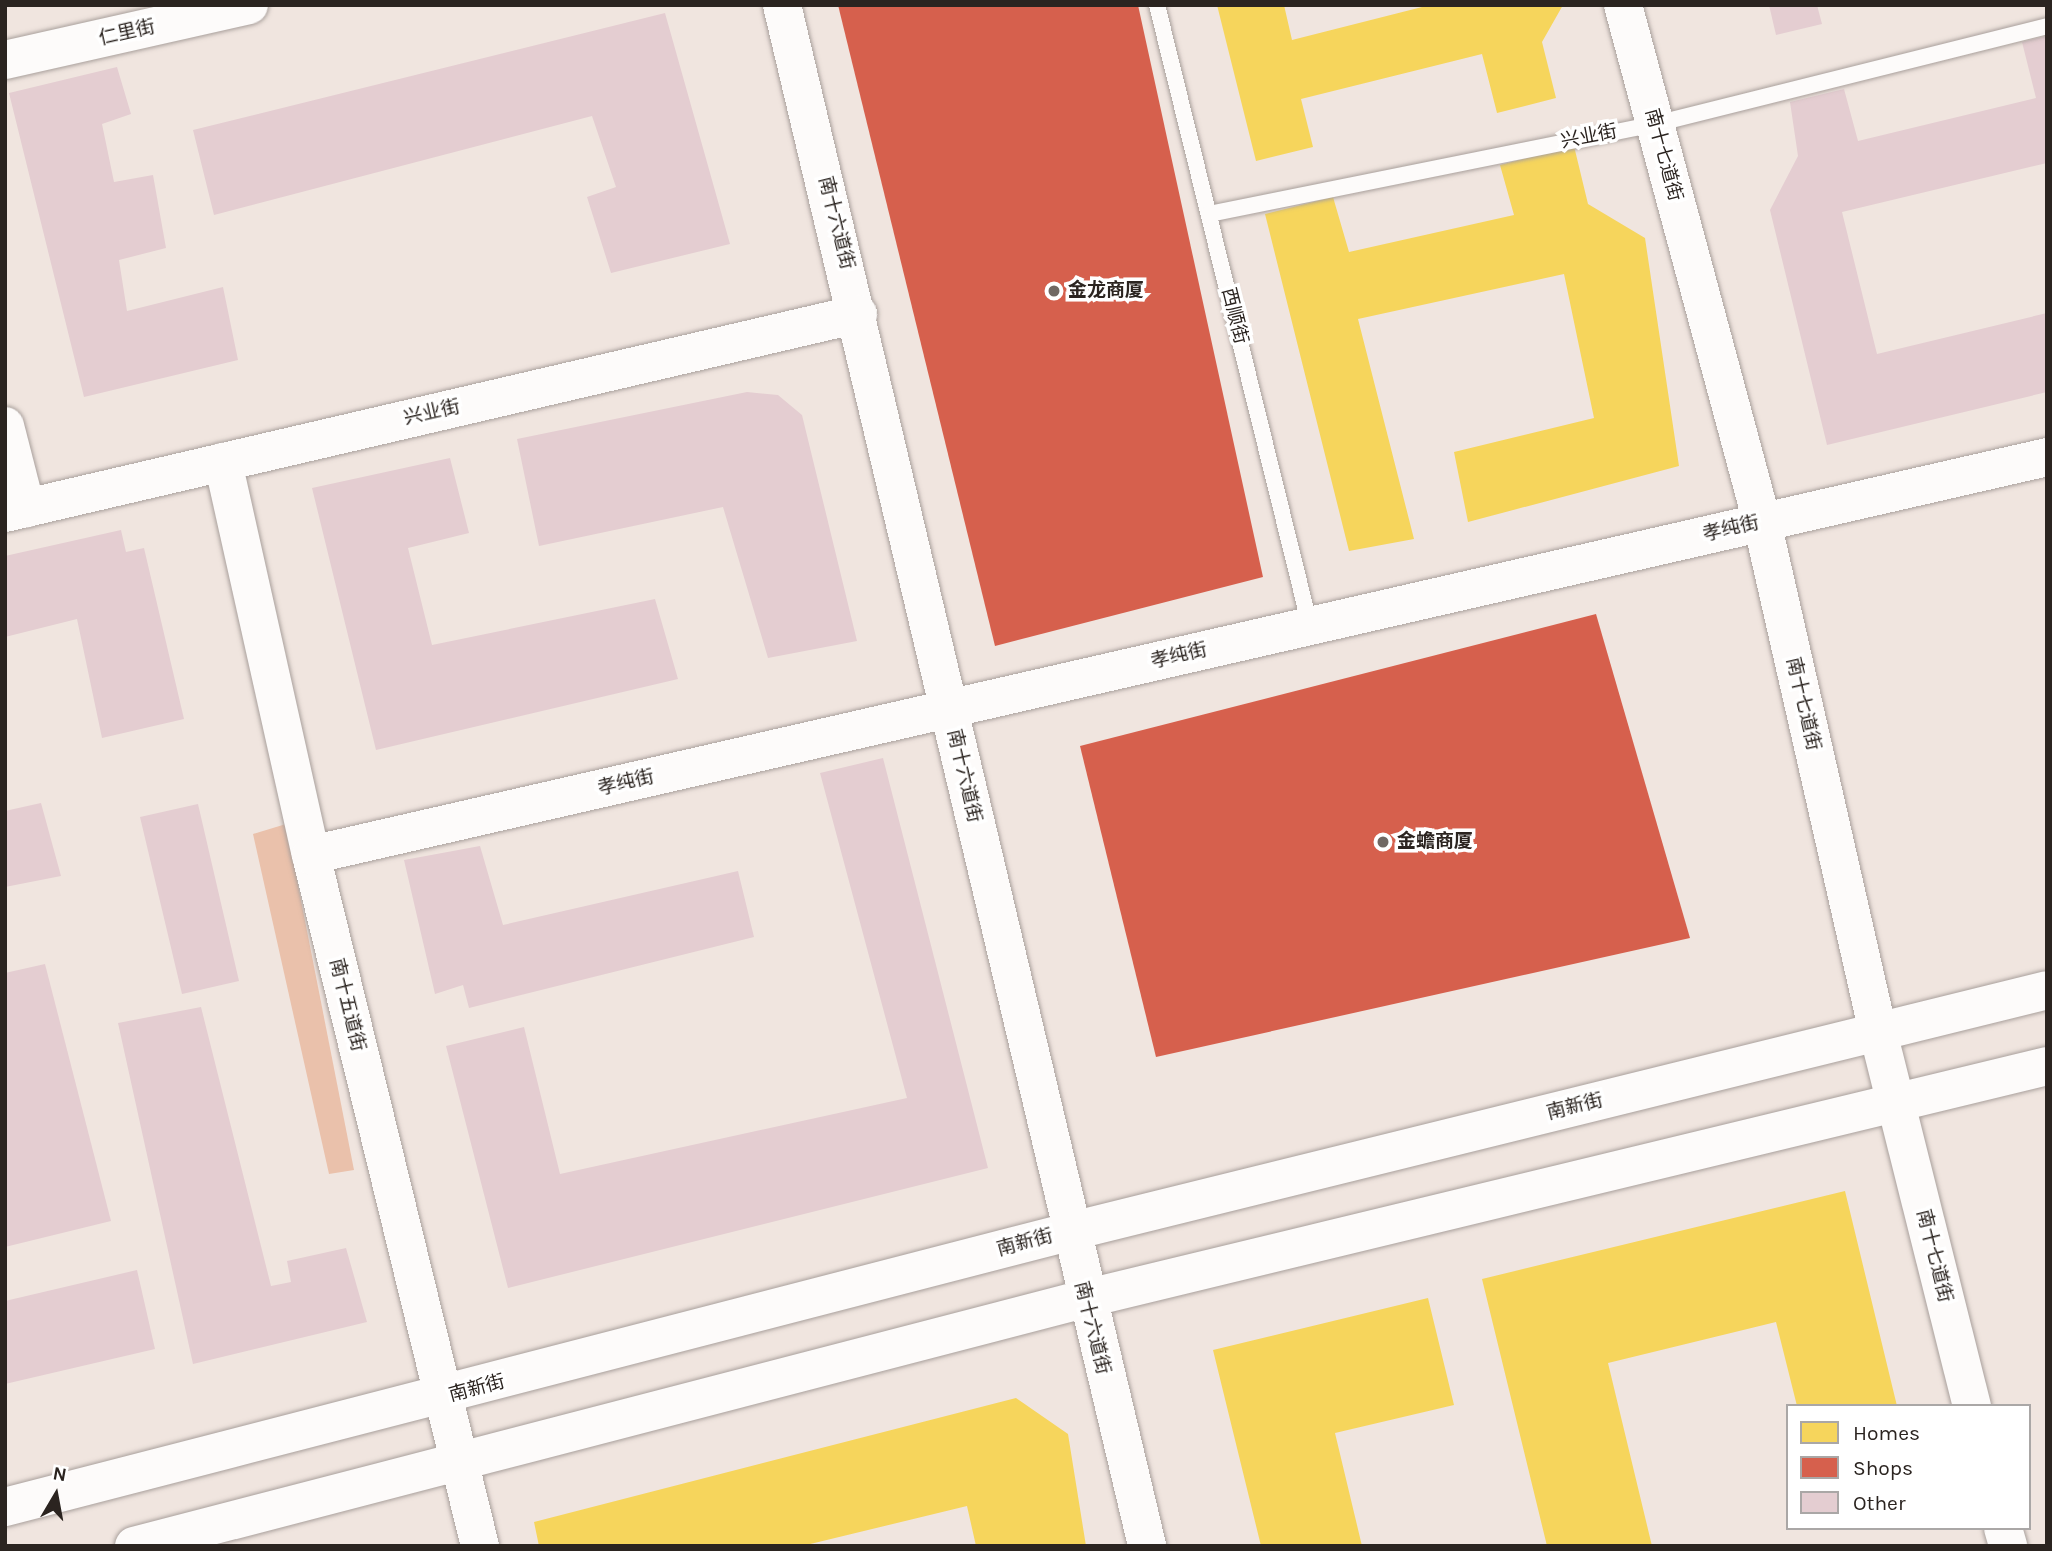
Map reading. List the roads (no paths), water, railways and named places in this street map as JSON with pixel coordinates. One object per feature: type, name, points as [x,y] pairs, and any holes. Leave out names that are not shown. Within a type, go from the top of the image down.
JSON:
[{"type":"street","name":"仁里街","points":[[5,60],[249,5]]},
{"type":"street","name":"南十六道街","points":[[782,5],[858,314],[1068,1232],[1147,1546]]},
{"type":"street","name":"南十七道街","points":[[1623,5],[1762,523],[1895,1105],[1971,1404]]},
{"type":"street","name":"兴业街","points":[[15,510],[858,314]]},
{"type":"street","points":[[5,426],[15,510]]},
{"type":"street","name":"孝纯街","points":[[311,855],[2047,457]]},
{"type":"street","name":"南十五道街","points":[[223,462],[311,855],[480,1546]]},
{"type":"street","name":"南新街","points":[[5,1507],[442,1398],[1068,1232],[2047,990]]},
{"type":"street","points":[[134,1546],[1084,1299],[1895,1105],[2047,1066]]},
{"type":"lane","name":"西顺街","points":[[1157,5],[1310,626]]},
{"type":"lane","name":"兴业街","points":[[1209,214],[1655,124],[2047,26]]},
{"type":"place","name":"金龙商厦","points":[[1054,291]]},
{"type":"place","name":"金蟾商厦","points":[[1383,842]]}]
